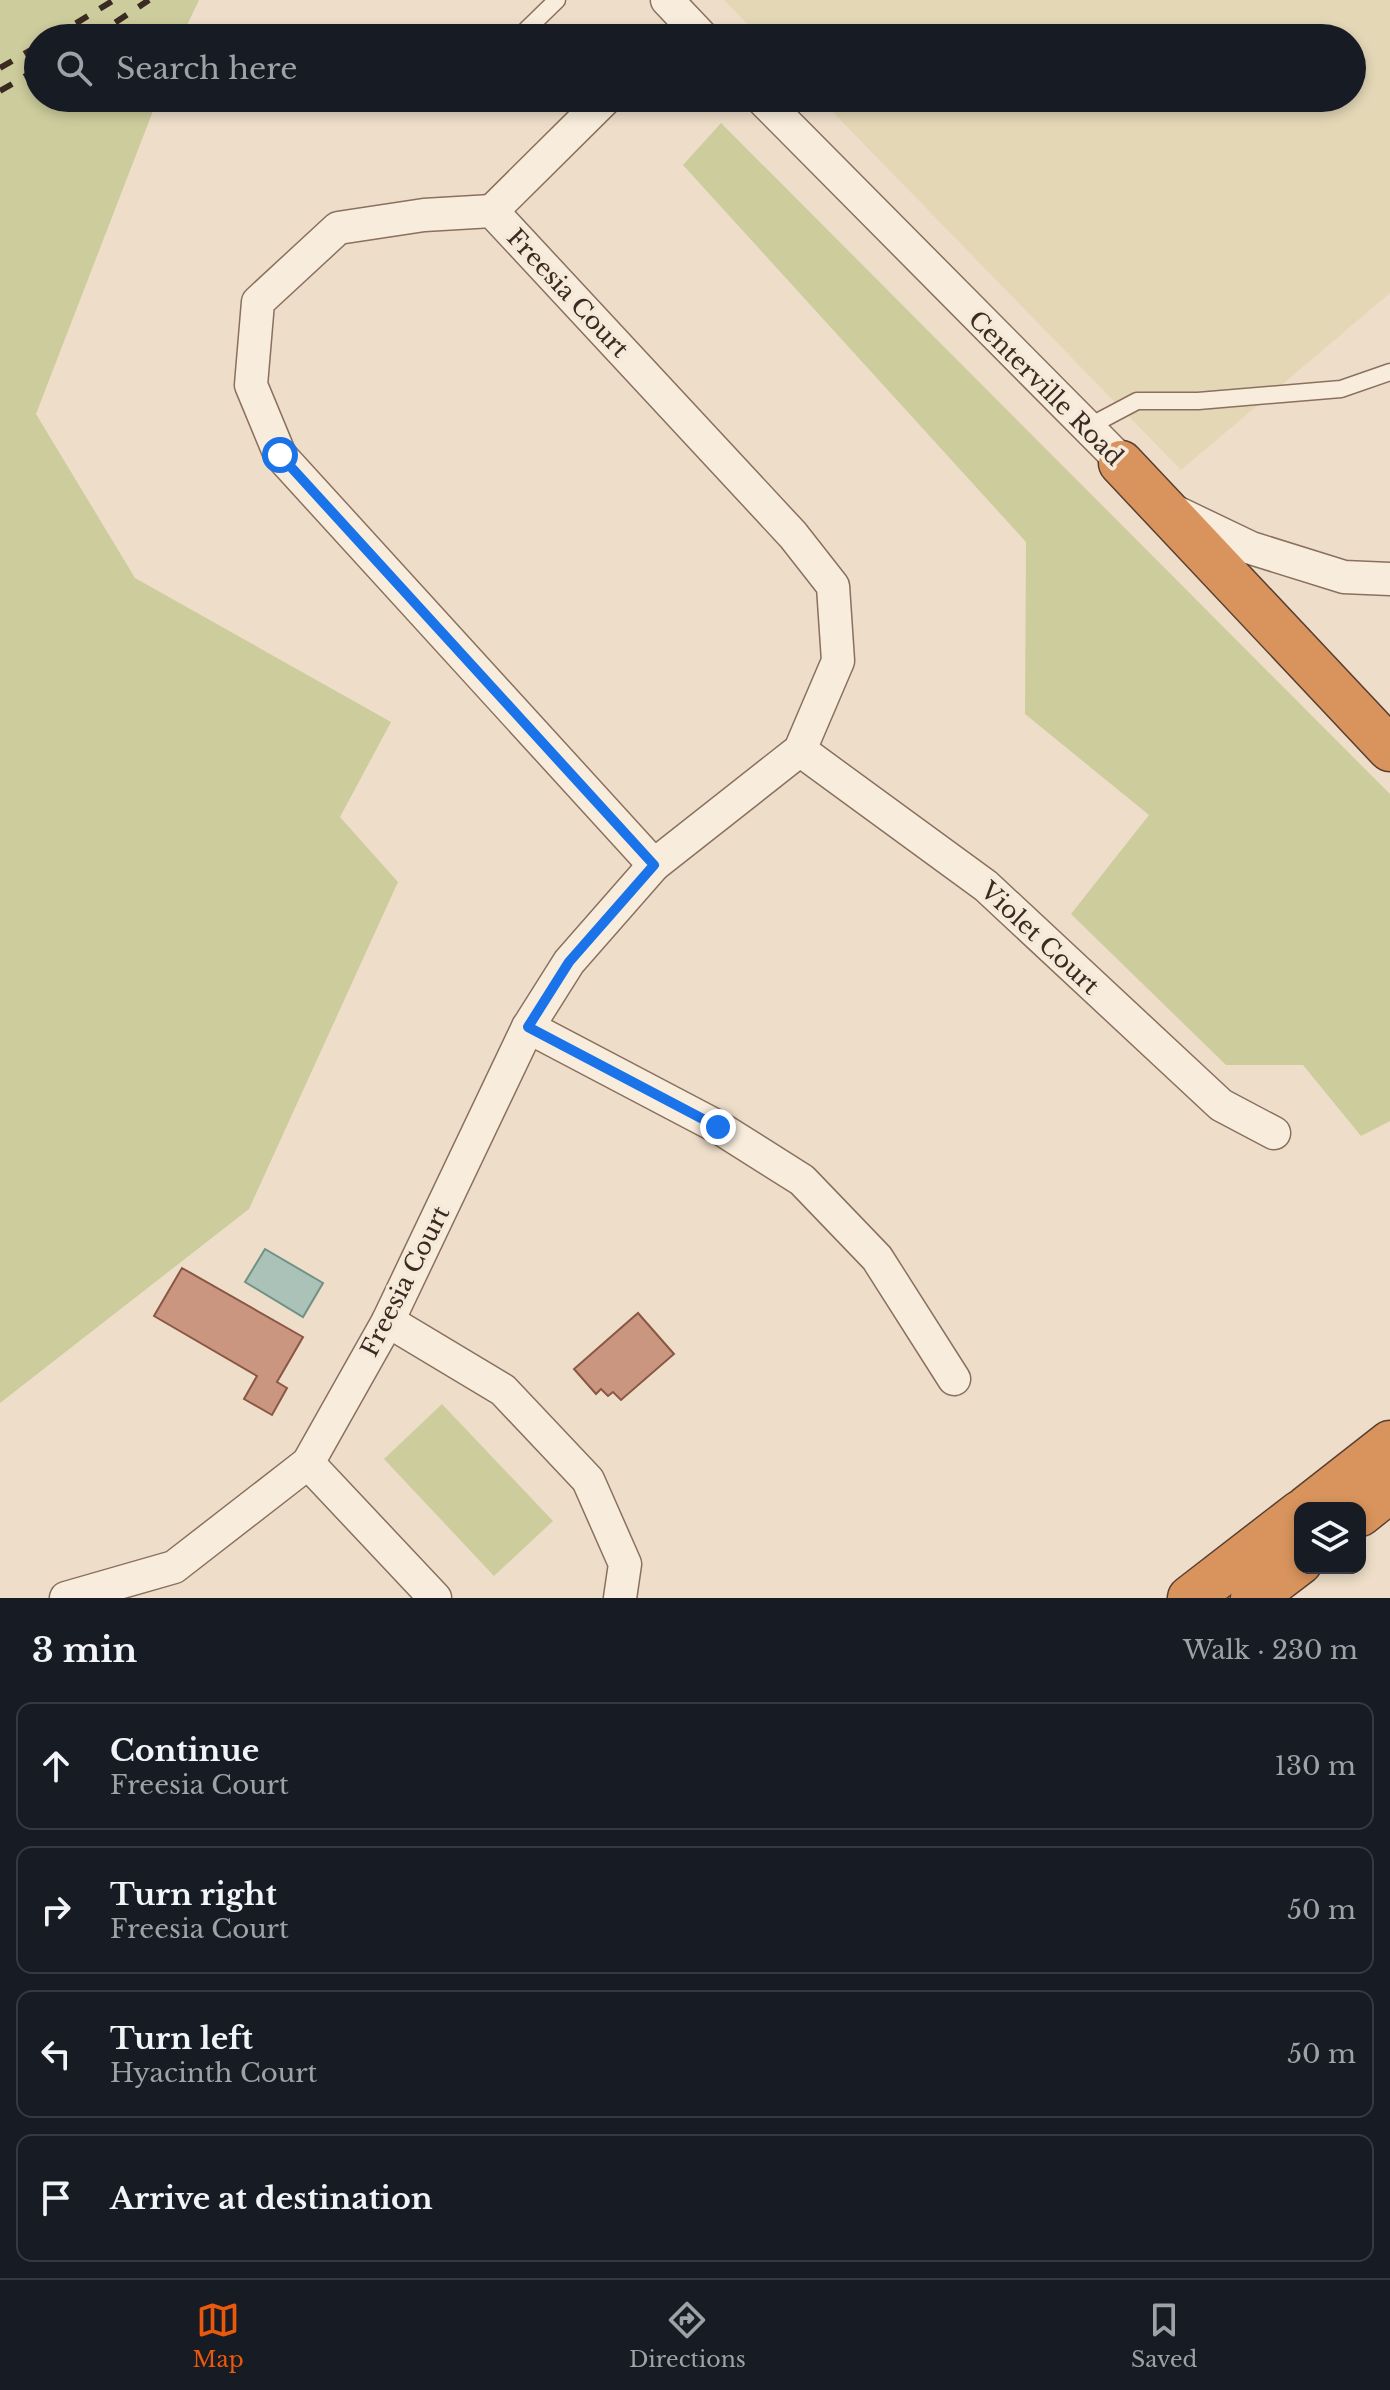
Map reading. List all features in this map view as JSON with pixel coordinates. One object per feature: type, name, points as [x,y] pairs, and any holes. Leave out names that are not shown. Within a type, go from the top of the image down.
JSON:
[{"type":"highway","points":[[1121,463],[1390,749]]},
{"type":"highway","points":[[1315,1502],[1390,1443]]},
{"type":"highway","points":[[1366,1509],[1390,1490]]},
{"type":"highway","points":[[1190,1598],[1294,1518]]},
{"type":"street","points":[[492,211],[592,112]]},
{"type":"street","name":"Centerville Road","points":[[775,112],[1121,463],[1182,516],[1251,548],[1344,577],[1390,579]]},
{"type":"street","name":"Freesia Court","points":[[66,1598],[174,1567],[308,1463],[388,1321],[528,1027],[569,962],[654,865],[800,750],[838,661],[833,586],[793,535],[492,211],[424,215],[338,228],[258,302],[251,385],[280,455],[654,865]]},
{"type":"street","name":"Violet Court","points":[[800,750],[986,886],[1221,1105],[1274,1133]]},
{"type":"street","points":[[528,1027],[718,1127],[802,1180],[877,1258],[954,1379]]},
{"type":"street","points":[[388,1321],[503,1390],[588,1480],[625,1564],[620,1598]]},
{"type":"street","points":[[308,1463],[435,1598]]},
{"type":"lane","points":[[532,24],[557,0]]},
{"type":"lane","points":[[1086,428],[1137,401],[1198,401],[1341,389],[1390,372]]},
{"type":"shaded area","points":[[724,0],[1390,0],[1390,293],[1181,470],[833,112],[1366,112],[1366,24],[747,24]]},
{"type":"shaded area","points":[[265,1249],[323,1283],[303,1317],[245,1282]]},
{"type":"green space","points":[[0,0],[199,0],[188,24],[24,24],[24,112],[153,112],[36,414],[135,578],[391,722],[340,817],[398,882],[249,1209],[0,1403]]},
{"type":"green space","points":[[721,123],[1390,794],[1390,1121],[1361,1136],[1303,1065],[1226,1065],[1071,914],[1149,815],[1025,714],[1026,542],[683,165]]},
{"type":"green space","points":[[442,1404],[553,1521],[494,1576],[384,1459]]},
{"type":"building","points":[[182,1268],[303,1337],[277,1382],[287,1388],[272,1415],[244,1399],[257,1376],[154,1316]]},
{"type":"building","points":[[638,1313],[674,1354],[621,1400],[613,1392],[608,1396],[601,1389],[596,1394],[574,1369]]},
{"type":"railway","points":[[75,24],[114,0]]},
{"type":"railway","points":[[113,24],[149,0]]},
{"type":"railway","points":[[0,68],[24,54]]},
{"type":"railway","points":[[0,91],[24,77]]},
{"type":"route","points":[[280,455],[654,865],[569,962],[528,1027],[718,1127]]}]
